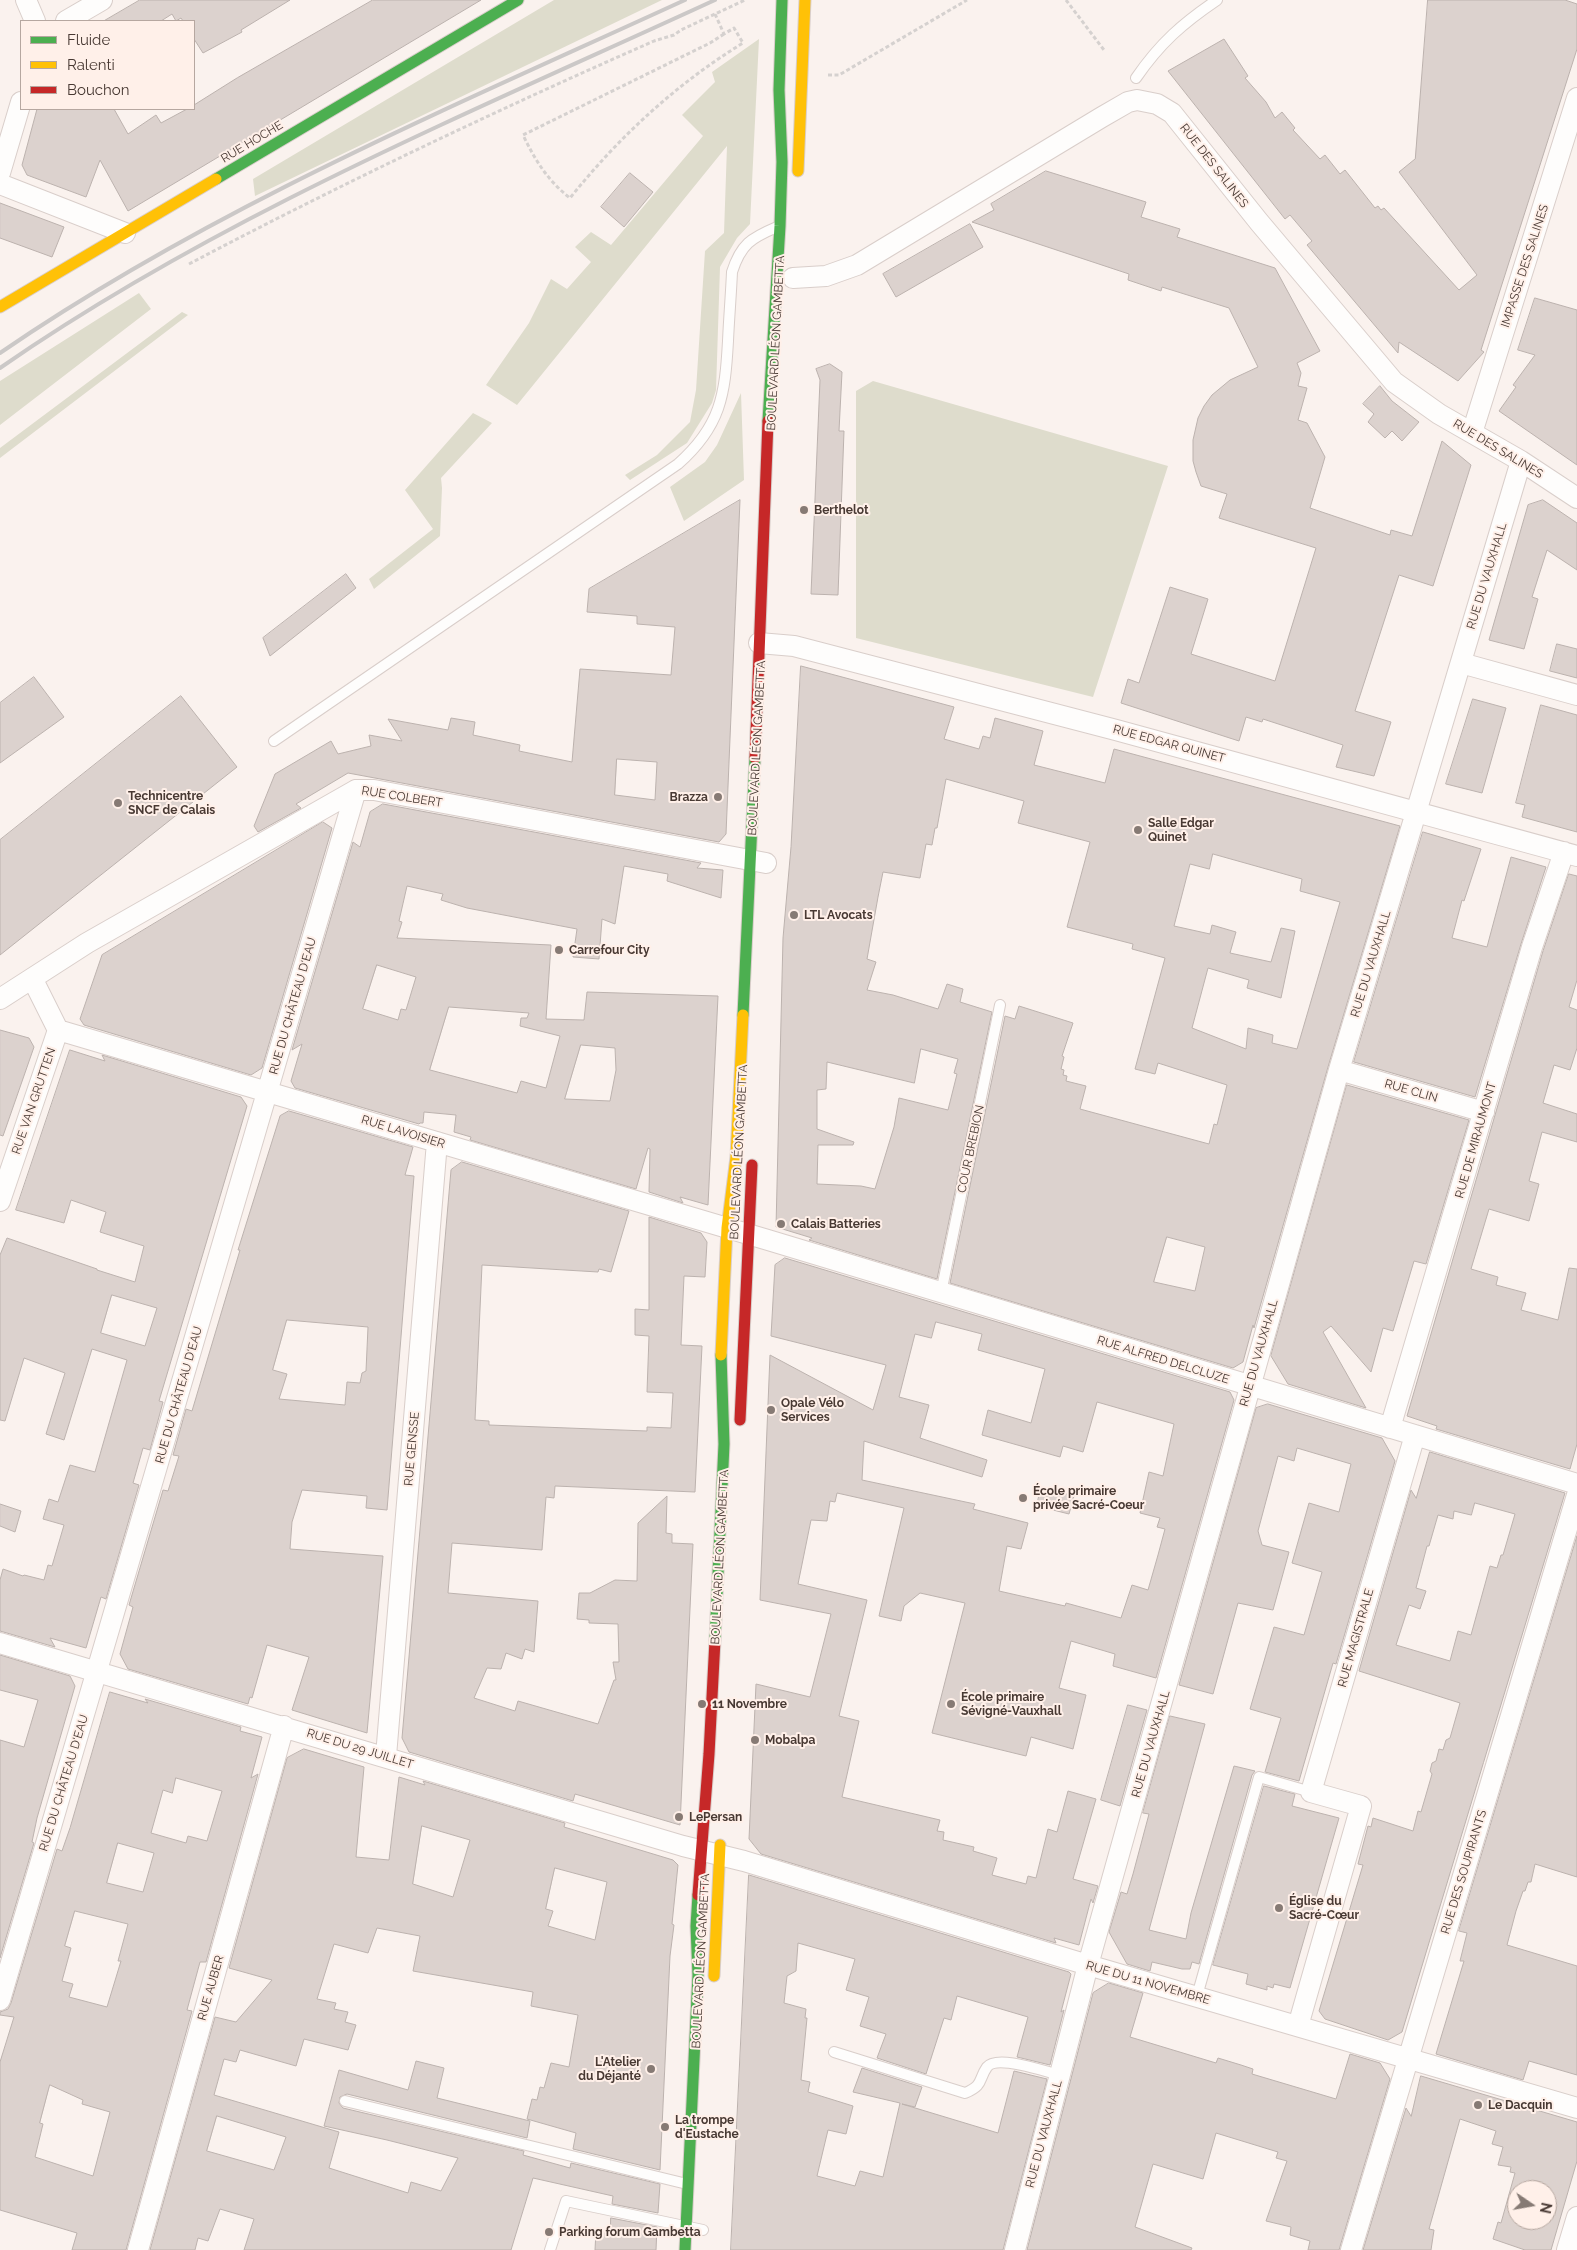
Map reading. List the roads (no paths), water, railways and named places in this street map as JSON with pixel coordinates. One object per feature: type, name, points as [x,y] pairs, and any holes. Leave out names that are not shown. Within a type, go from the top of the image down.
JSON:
[{"type":"main road","name":"RUE HOCHE","points":[[0,307],[518,0]]},
{"type":"main road","name":"BOULEVARD LÉON GAMBETTA","points":[[714,1986],[710,1736],[724,1444],[721,1353],[727,1228],[736,1156],[762,862],[772,644],[768,417],[780,226],[782,162],[779,90],[782,0]]},
{"type":"main road","points":[[797,181],[805,0]]},
{"type":"main road","name":"BOULEVARD LÉON GAMBETTA","points":[[740,1428],[752,1158]]},
{"type":"main road","name":"BOULEVARD LÉON GAMBETTA","points":[[685,2250],[698,1975],[696,1926],[711,1853],[721,1831]]},
{"type":"main road","points":[[702,2243],[703,2225]]},
{"type":"street","points":[[26,0],[35,20]]},
{"type":"street","points":[[68,20],[102,0]]},
{"type":"street","name":"IMPASSE DES SALINES","points":[[1472,433],[1577,98]]},
{"type":"street","name":"RUE DES SALINES","points":[[793,279],[826,276],[857,265],[1115,109],[1128,102],[1146,100],[1172,113],[1259,222],[1394,382],[1421,402],[1521,461],[1577,498]]},
{"type":"street","points":[[0,173],[20,105]]},
{"type":"street","points":[[0,184],[125,233]]},
{"type":"street","name":"RUE DU VAUXHALL","points":[[1014,2250],[1088,1965],[1157,1725],[1339,1070],[1521,461]]},
{"type":"street","name":"RUE EDGAR QUINET","points":[[772,644],[794,646],[1571,854]]},
{"type":"street","points":[[1461,663],[1577,695]]},
{"type":"street","name":"RUE COLBERT","points":[[0,999],[87,943],[356,790],[374,790],[762,862]]},
{"type":"street","name":"RUE DU CHÂTEAU D'EAU","points":[[0,2000],[356,790]]},
{"type":"street","name":"RUE DE MIRAUMONT","points":[[1390,1428],[1532,947],[1571,854]]},
{"type":"street","points":[[32,980],[58,1030]]},
{"type":"street","name":"RUE LAVOISIER","points":[[58,1030],[748,1235]]},
{"type":"street","name":"RUE VAN GRUTTEN","points":[[0,1201],[58,1030]]},
{"type":"street","name":"RUE CLIN","points":[[1339,1070],[1484,1112]]},
{"type":"street","name":"RUE GENSSE","points":[[386,1756],[437,1142]]},
{"type":"street","name":"RUE ALFRED DELCLUZE","points":[[748,1235],[1577,1484]]},
{"type":"street","name":"RUE MAGISTRALE","points":[[1311,1792],[1415,1435]]},
{"type":"street","name":"RUE DES SOUPIRANTS","points":[[1352,2250],[1577,1495]]},
{"type":"street","name":"RUE DU 29 JUILLET","points":[[0,1643],[711,1853]]},
{"type":"street","name":"RUE AUBER","points":[[138,2250],[284,1726]]},
{"type":"street","points":[[1298,2026],[1361,1806],[1311,1792]]},
{"type":"street","name":"RUE DU 11 NOVEMBRE","points":[[711,1853],[1577,2108]]},
{"type":"street","points":[[1567,2250],[1577,2217]]},
{"type":"lane","points":[[1136,78],[1160,46],[1186,21],[1218,0]]},
{"type":"lane","points":[[274,741],[670,469],[689,454],[707,432],[722,400],[726,375],[732,272],[736,260],[750,240],[780,226]]},
{"type":"lane","name":"COUR BREBION","points":[[941,1292],[1000,1005]]},
{"type":"lane","points":[[1197,1996],[1259,1777],[1311,1792]]},
{"type":"lane","points":[[834,2052],[965,2093],[978,2085],[988,2066],[993,2063],[1008,2062],[1060,2075]]},
{"type":"lane","points":[[345,2101],[688,2184]]},
{"type":"lane","points":[[550,2250],[566,2201],[686,2226],[703,2225]]},
{"type":"railway","points":[[0,353],[81,300],[164,251],[249,205],[422,120],[685,0]]},
{"type":"railway","points":[[0,368],[84,313],[171,262],[259,214],[440,125],[715,0]]},
{"type":"place","name":"Berthelot","points":[[804,510]]},
{"type":"place","name":"Brazza","points":[[718,797]]},
{"type":"place","name":"Technicentre SNCF de Calais","points":[[118,803]]},
{"type":"place","name":"Salle Edgar Quinet","points":[[1138,830]]},
{"type":"place","name":"LTL Avocats","points":[[794,915]]},
{"type":"place","name":"Carrefour City","points":[[559,950]]},
{"type":"place","name":"Calais Batteries","points":[[781,1224]]},
{"type":"place","name":"Opale Vélo Services","points":[[771,1410]]},
{"type":"place","name":"École primaire privée Sacré-Coeur","points":[[1023,1498]]},
{"type":"place","name":"11 Novembre","points":[[702,1704]]},
{"type":"place","name":"École primaire Sévigné-Vauxhall","points":[[951,1704]]},
{"type":"place","name":"Mobalpa","points":[[755,1740]]},
{"type":"place","name":"LePersan","points":[[679,1817]]},
{"type":"place","name":"Église du Sacré-Cœur","points":[[1279,1908]]},
{"type":"place","name":"L'Atelier du Déjanté","points":[[651,2069]]},
{"type":"place","name":"Le Dacquin","points":[[1478,2105]]},
{"type":"place","name":"La trompe d'Eustache","points":[[665,2127]]},
{"type":"place","name":"Parking forum Gambetta","points":[[549,2232]]}]
